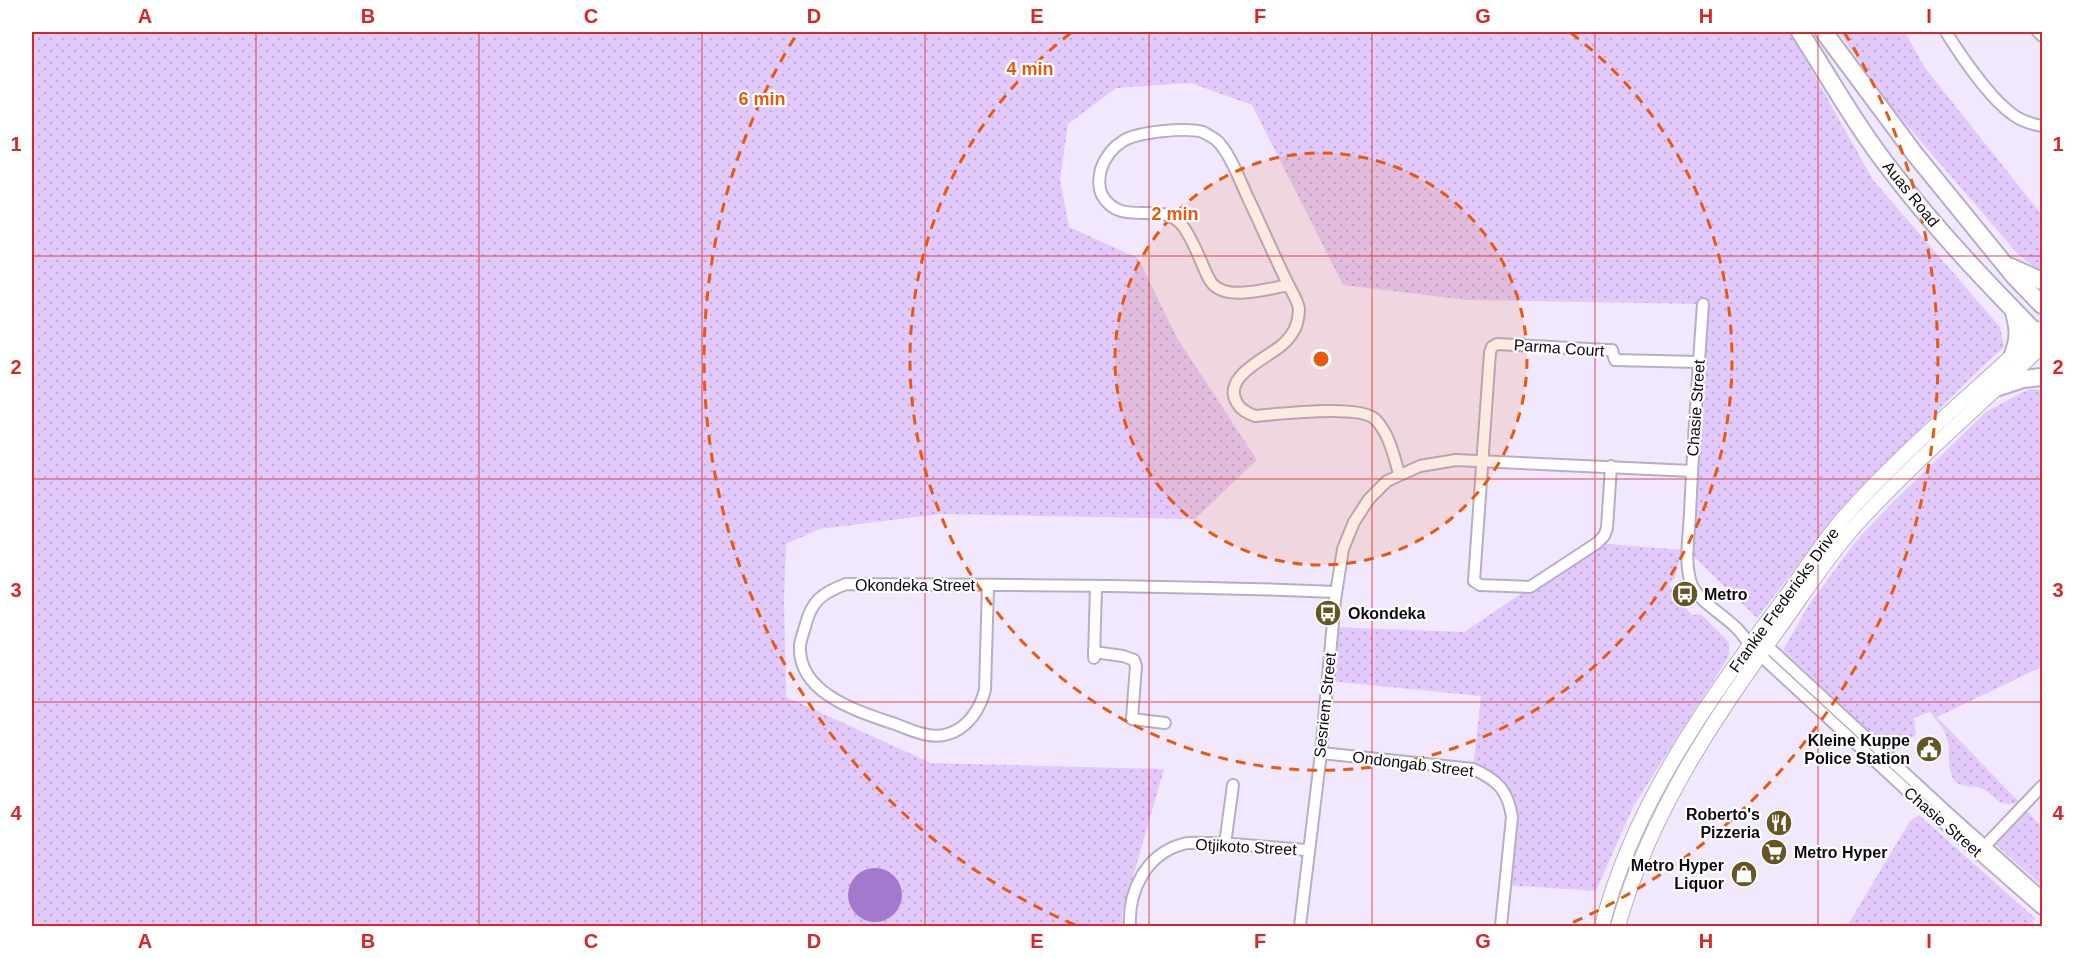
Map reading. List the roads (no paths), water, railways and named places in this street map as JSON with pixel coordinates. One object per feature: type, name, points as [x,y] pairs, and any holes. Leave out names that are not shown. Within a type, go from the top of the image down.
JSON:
[{"type":"highway","name":"Auas Road","points":[[1800,32],[1891,171],[1922,211],[2041,337]]},
{"type":"highway","name":"Auas Road","points":[[1824,32],[1914,153],[2005,264],[2043,304]]},
{"type":"highway","points":[[2005,264],[2043,281]]},
{"type":"highway","points":[[2012,357],[2018,342],[2019,331],[2014,311]]},
{"type":"highway","points":[[1999,387],[2023,379],[2043,377]]},
{"type":"main road","name":"Frankie Fredericks Drive","points":[[1602,927],[1620,867],[1649,802],[1674,757],[1844,517],[1890,469],[2012,357],[2041,337]]},
{"type":"main road","name":"Frankie Fredericks Drive","points":[[1618,927],[1628,892],[1662,811],[1755,643],[1854,526],[1894,485],[1999,387],[2041,337]]},
{"type":"street","points":[[1946,32],[2001,105],[2020,119],[2043,126]]},
{"type":"street","points":[[2038,32],[2043,36]]},
{"type":"street","points":[[1288,285],[1239,293],[1224,292],[1212,284],[1186,232],[1175,218],[1164,214],[1120,212],[1101,194],[1098,179],[1102,166],[1111,151],[1123,140],[1136,135],[1203,132],[1216,141],[1231,162],[1299,308],[1297,323],[1292,334],[1283,344],[1243,373],[1236,382],[1233,390],[1235,400],[1247,413],[1255,416],[1352,410],[1369,414],[1377,421],[1390,445],[1399,474]]},
{"type":"street","name":"Chasie Street","points":[[1703,304],[1688,561],[1692,585],[1706,602],[1755,643],[1982,849],[2043,909]]},
{"type":"street","name":"Parma Court","points":[[1482,461],[1490,352],[1497,344],[1612,350],[1615,360],[1699,363]]},
{"type":"street","name":"Sesriem Street","points":[[1300,927],[1321,753],[1336,592],[1343,549],[1354,522],[1369,499],[1387,481],[1399,474],[1441,461],[1692,471]]},
{"type":"street","points":[[1482,461],[1474,581],[1480,585],[1518,588],[1530,588],[1604,536],[1607,528],[1611,466]]},
{"type":"street","name":"Okondeka Street","points":[[988,585],[985,690],[982,702],[961,728],[947,735],[926,735],[839,703],[819,688],[804,667],[800,646],[806,621],[813,605],[826,591],[846,584],[988,585],[1232,588],[1336,592]]},
{"type":"street","points":[[1096,587],[1094,656],[1123,656],[1134,660],[1136,666],[1127,719],[1165,723]]},
{"type":"street","name":"Ondongab Street","points":[[1321,753],[1473,769],[1495,781],[1510,802],[1512,818],[1501,927]]},
{"type":"street","points":[[1225,844],[1233,786]]},
{"type":"street","points":[[1982,849],[2043,786]]},
{"type":"street","name":"Otjikoto Street","points":[[1130,927],[1134,893],[1140,876],[1154,859],[1171,848],[1185,843],[1308,850]]},
{"type":"street","name":"Chasie Street","points":[[1982,849],[2043,897]]},
{"type":"place","name":"Metro","points":[[1685,594]]},
{"type":"place","name":"Okondeka","points":[[1328,613]]},
{"type":"place","name":"Kleine Kuppe Police Station","points":[[1929,749]]},
{"type":"place","name":"Roberto's Pizzeria","points":[[1779,823]]},
{"type":"place","name":"Metro Hyper","points":[[1774,852]]},
{"type":"place","name":"Metro Hyper Liquor","points":[[1744,874]]}]
